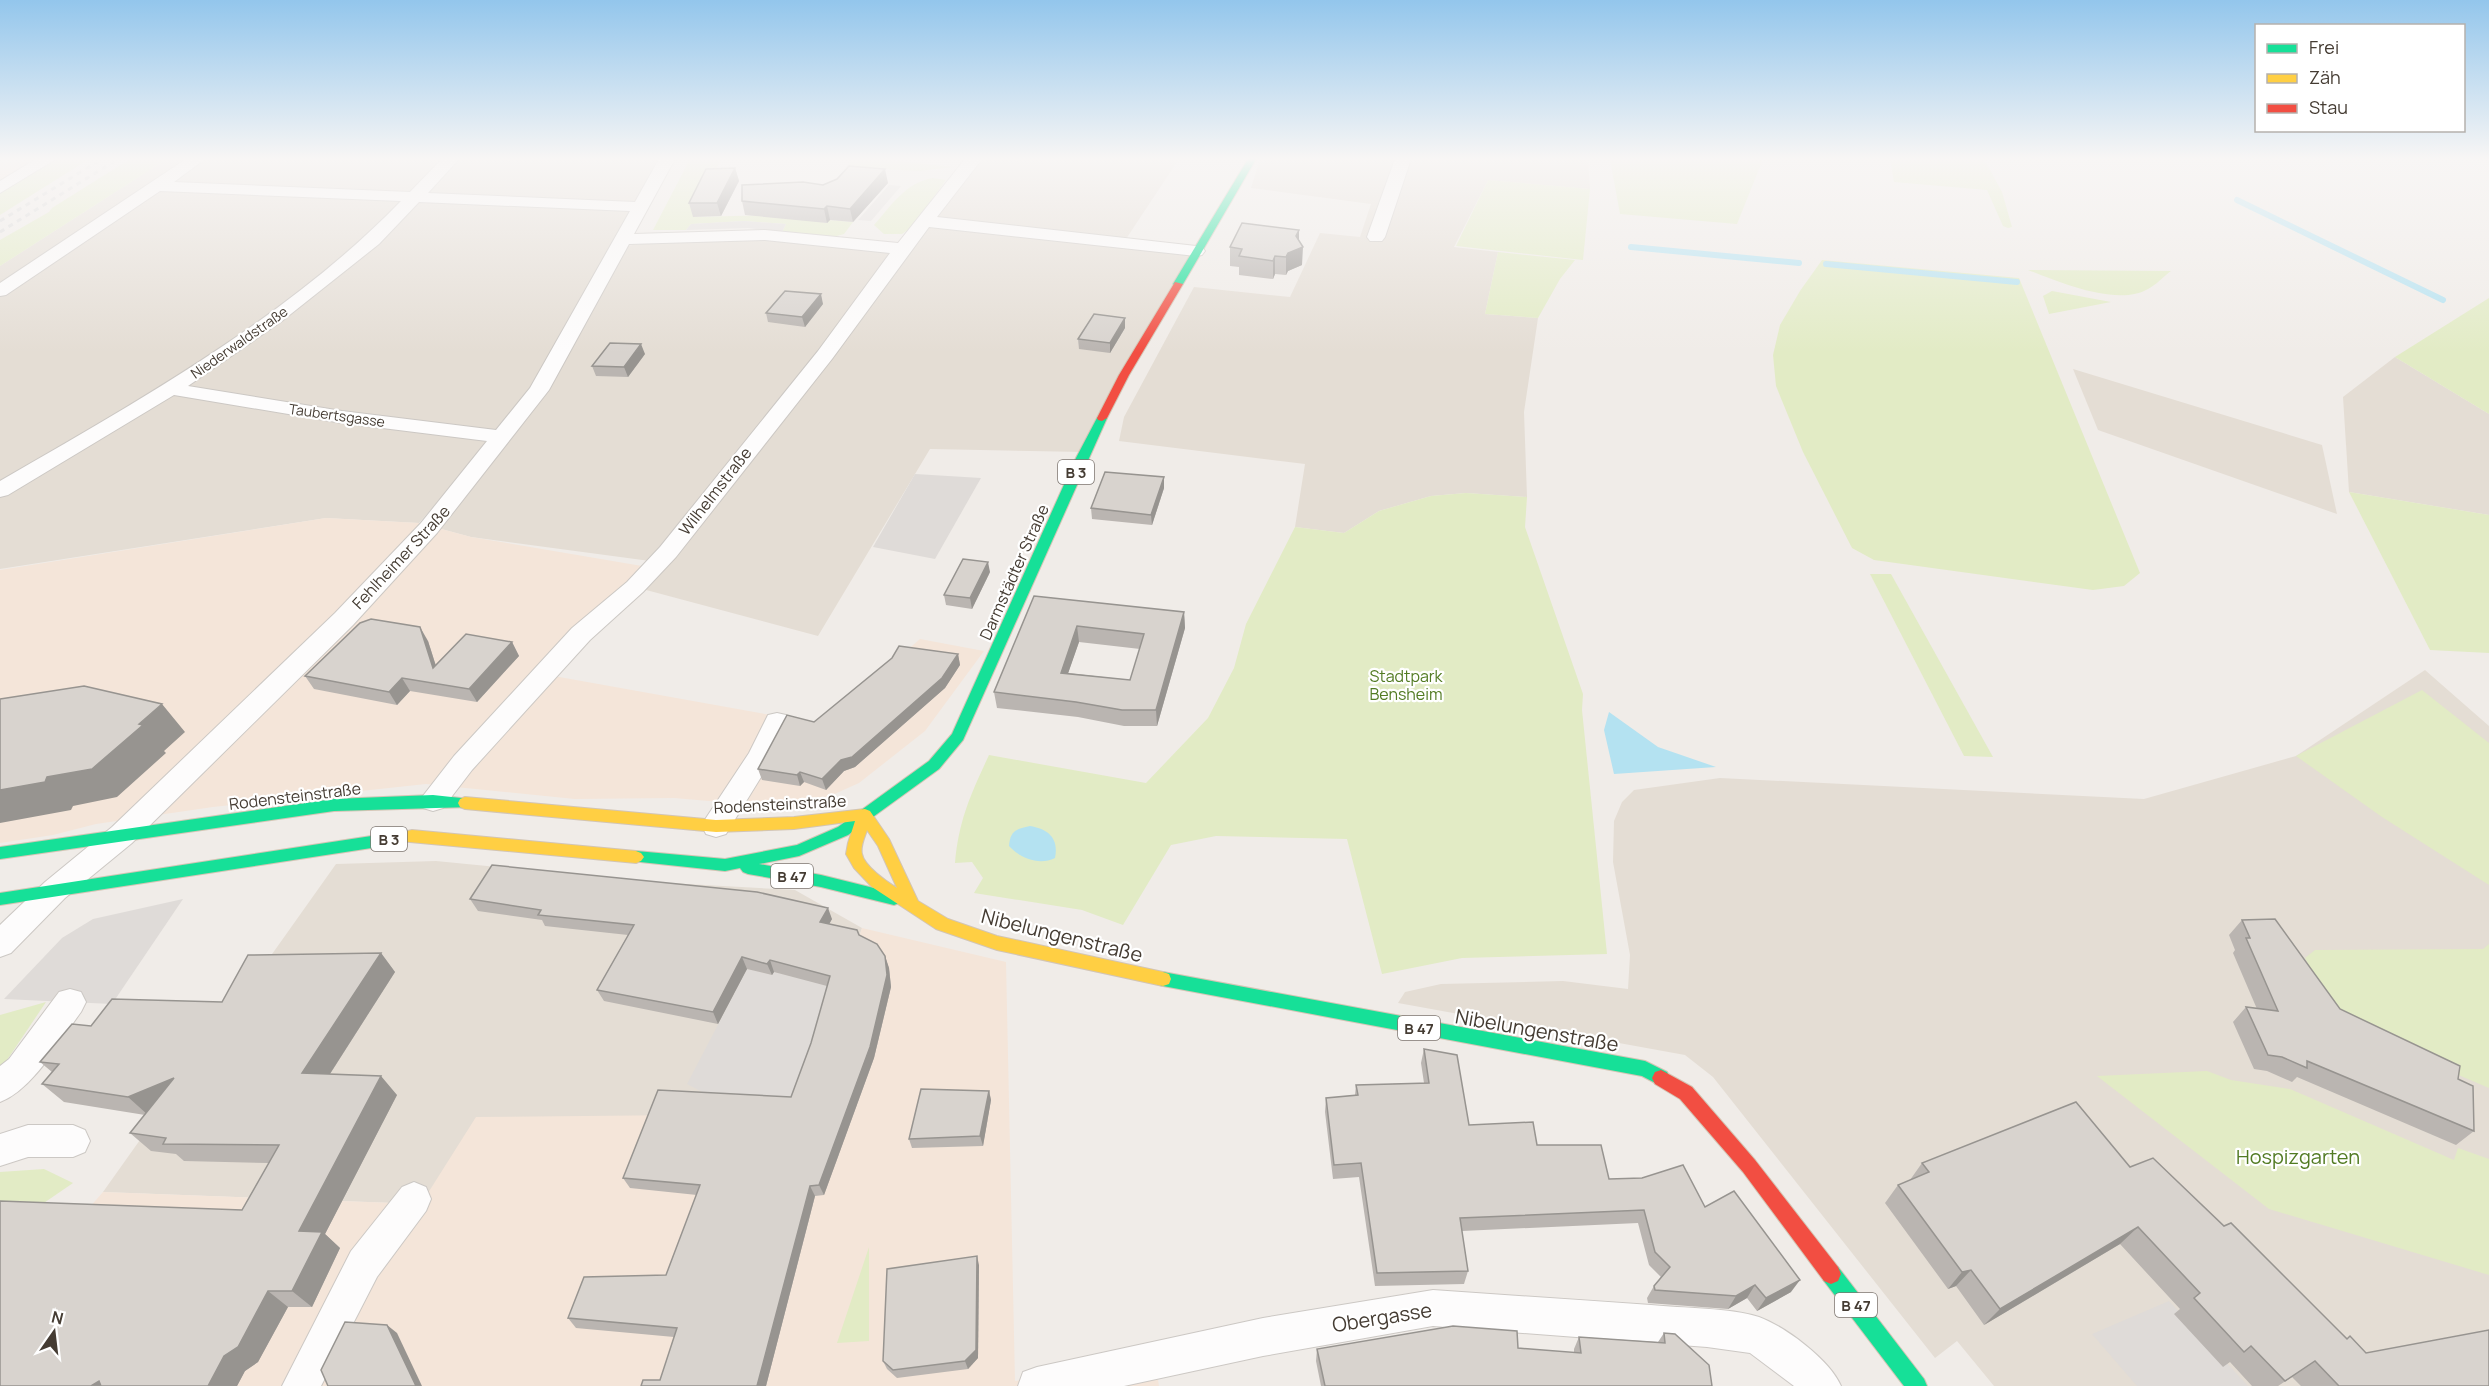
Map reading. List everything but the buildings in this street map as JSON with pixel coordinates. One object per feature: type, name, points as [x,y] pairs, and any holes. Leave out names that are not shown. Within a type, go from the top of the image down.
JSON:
[{"type":"main road","name":"Darmstädter Straße","points":[[865,815],[934,765],[958,736],[1085,452],[1124,375],[1213,224]]},
{"type":"main road","name":"Rodensteinstraße","points":[[0,853],[334,805],[433,801],[517,806],[716,826],[794,823],[838,816],[865,815]]},
{"type":"main road","name":"Rodensteinstraße","points":[[0,898],[412,836],[725,865],[799,850],[843,831],[865,815]]},
{"type":"main road","points":[[865,815],[884,843],[912,904]]},
{"type":"main road","name":"Nibelungenstraße","points":[[865,815],[855,843],[854,854],[859,864],[876,883],[942,924],[997,943],[1147,976],[1645,1069],[1686,1093],[1749,1166],[1917,1386]]},
{"type":"main road","name":"B 47","points":[[725,865],[821,881],[912,904]]},
{"type":"street","points":[[0,291],[101,224]]},
{"type":"street","name":"Niederwaldstraße","points":[[0,490],[172,389],[325,280],[390,224]]},
{"type":"street","name":"Fehlheimer Straße","points":[[0,944],[56,890],[122,835],[344,619],[429,528],[539,390],[632,224]]},
{"type":"street","name":"Wilhelmstraße","points":[[433,801],[464,763],[581,634],[635,587],[668,552],[825,355],[923,224]]},
{"type":"street","points":[[949,224],[1196,251]]},
{"type":"street","points":[[1376,237],[1381,224]]},
{"type":"street","points":[[624,238],[765,235],[902,249]]},
{"type":"street","name":"Taubertsgasse","points":[[172,389],[342,417],[503,437]]},
{"type":"street","points":[[716,826],[760,757],[777,722]]},
{"type":"street","points":[[0,1087],[20,1069],[70,1002]]},
{"type":"street","points":[[0,1150],[28,1142],[73,1141]]},
{"type":"street","points":[[300,1386],[364,1264],[414,1199]]},
{"type":"street","name":"Obergasse","points":[[1036,1386],[1263,1337],[1432,1308],[1707,1328],[1757,1335],[1795,1361],[1822,1386]]},
{"type":"shaded area","points":[[66,224],[624,224],[530,390],[488,444],[419,523],[326,518],[0,569],[0,266]]},
{"type":"shaded area","points":[[691,224],[786,224],[782,232],[748,228],[686,230]]},
{"type":"shaded area","points":[[923,224],[1136,224],[1124,242],[1196,251],[1085,452],[930,449],[818,636],[635,587],[650,561],[471,537],[434,527],[542,390],[625,246],[705,236],[902,249]]},
{"type":"shaded area","points":[[1364,224],[1466,224],[1454,247],[1498,252],[1485,314],[1538,318],[1524,412],[1527,497],[1466,493],[1431,496],[1379,511],[1344,533],[1295,527],[1305,464],[1119,441],[1124,417],[1194,287],[1290,297],[1320,233],[1360,237]]},
{"type":"shaded area","points":[[2395,357],[2489,414],[2489,515],[2349,492],[2343,397]]},
{"type":"shaded area","points":[[2073,369],[2322,445],[2337,514],[2098,430]]},
{"type":"shaded area","points":[[915,474],[981,478],[935,559],[873,547]]},
{"type":"shaded area","points":[[326,518],[419,523],[471,537],[642,566],[634,579],[537,673],[821,724],[920,639],[984,651],[925,731],[859,783],[801,809],[674,798],[575,799],[426,784],[213,807],[96,824],[53,835],[0,843],[0,570]]},
{"type":"shaded area","points":[[2425,670],[2489,726],[2489,1386],[1994,1386],[1957,1341],[1935,1358],[1713,1077],[1685,1055],[1398,1003],[1405,992],[1441,984],[1563,981],[1628,989],[1630,955],[1613,862],[1614,821],[1622,802],[1634,790],[1720,778],[2144,799],[2296,756]]},
{"type":"shaded area","points":[[436,861],[650,882],[795,890],[862,928],[801,1114],[421,1204],[103,1192],[336,864]]},
{"type":"shaded area","points":[[183,899],[112,1004],[4,999],[62,938],[93,919]]},
{"type":"shaded area","points":[[862,928],[1006,962],[1015,1381],[1155,1361],[1159,1386],[0,1386],[0,1309],[103,1192],[421,1204],[476,1117],[801,1114]]},
{"type":"shaded area","points":[[747,969],[772,975],[774,972],[835,987],[796,1107],[725,1104],[687,1084]]},
{"type":"shaded area","points":[[2169,1301],[2248,1386],[2137,1386],[2092,1334]]},
{"type":"green space","points":[[29,224],[66,224],[0,266],[0,240]]},
{"type":"green space","points":[[656,224],[697,224],[691,224],[686,230],[653,230]]},
{"type":"green space","points":[[782,224],[852,224],[844,234],[833,237],[782,232],[786,224]]},
{"type":"green space","points":[[914,224],[902,234],[884,234],[874,225]]},
{"type":"green space","points":[[1467,224],[1587,224],[1583,260],[1456,246]]},
{"type":"green space","points":[[2002,224],[2011,224],[2012,227],[2008,228]]},
{"type":"green space","points":[[1498,252],[1575,260],[1560,279],[1538,318],[1485,314]]},
{"type":"green space","points":[[1822,260],[2019,278],[2140,573],[2124,586],[2093,590],[1874,560],[1852,548],[1803,452],[1776,386],[1773,355],[1780,325]]},
{"type":"green space","points":[[2028,270],[2171,271],[2148,289],[2135,294],[2121,295],[2088,291]]},
{"type":"green space","points":[[2052,291],[2111,302],[2049,314],[2043,296]]},
{"type":"green space","points":[[2489,298],[2489,414],[2395,357]]},
{"type":"green space","points":[[2349,492],[2489,515],[2489,653],[2430,650]]},
{"type":"green space","name":"Stadtpark Bensheim","points":[[1466,493],[1527,497],[1525,527],[1583,694],[1582,710],[1607,954],[1462,958],[1382,974],[1347,839],[1216,836],[1171,845],[1123,925],[1082,910],[974,893],[983,878],[972,862],[955,863],[959,833],[967,807],[989,755],[1146,783],[1208,718],[1234,668],[1246,624],[1295,527],[1344,533],[1379,511],[1431,496]]},
{"type":"green space","points":[[1870,574],[1891,574],[1993,757],[1964,756]]},
{"type":"green space","points":[[2422,690],[2489,743],[2489,885],[2382,817],[2296,756]]},
{"type":"green space","points":[[2489,944],[2489,1088],[2339,1024],[2305,958],[2315,950],[2483,949]]},
{"type":"green space","points":[[46,1002],[3,1066],[0,1069],[0,1015]]},
{"type":"green space","name":"Hospizgarten","points":[[2207,1071],[2231,1080],[2290,1089],[2454,1160],[2458,1148],[2489,1159],[2489,1275],[2269,1209],[2097,1076]]},
{"type":"green space","points":[[44,1169],[73,1183],[0,1233],[0,1172]]},
{"type":"green space","points":[[869,1247],[869,1341],[837,1343]]},
{"type":"water","points":[[1609,712],[1658,747],[1716,767],[1614,774],[1604,730]]},
{"type":"water","points":[[1030,826],[1042,829],[1051,836],[1055,845],[1055,858],[1043,861],[1030,860],[1009,846],[1015,832]]},
{"type":"waterway","points":[[2286,224],[2443,300]]},
{"type":"waterway","points":[[1631,247],[1799,263]]},
{"type":"waterway","points":[[1826,264],[2017,282]]},
{"type":"railway","points":[[0,232],[13,224]]},
{"type":"traffic: fast","points":[[1178,284],[1214,224]]},
{"type":"traffic: fast","points":[[636,857],[725,865],[799,850],[843,831],[934,765],[958,736],[1102,418]]},
{"type":"traffic: fast","points":[[0,853],[334,805],[433,801],[465,803]]},
{"type":"traffic: fast","points":[[0,899],[404,837]]},
{"type":"traffic: fast","points":[[748,868],[821,881],[894,899]]},
{"type":"traffic: fast","points":[[1163,979],[1645,1069],[1661,1078]]},
{"type":"traffic: fast","points":[[1831,1274],[1917,1386]]},
{"type":"traffic: slow","points":[[465,803],[716,826],[794,823],[860,815]]},
{"type":"traffic: slow","points":[[865,815],[855,843],[854,854],[859,864],[877,883],[942,924],[997,943],[1163,979]]},
{"type":"traffic: slow","points":[[865,815],[884,843],[912,904]]},
{"type":"traffic: slow","points":[[404,837],[636,857]]},
{"type":"traffic: jam","points":[[1102,418],[1124,375],[1178,284]]},
{"type":"traffic: jam","points":[[1661,1078],[1686,1093],[1749,1166],[1831,1274]]}]
